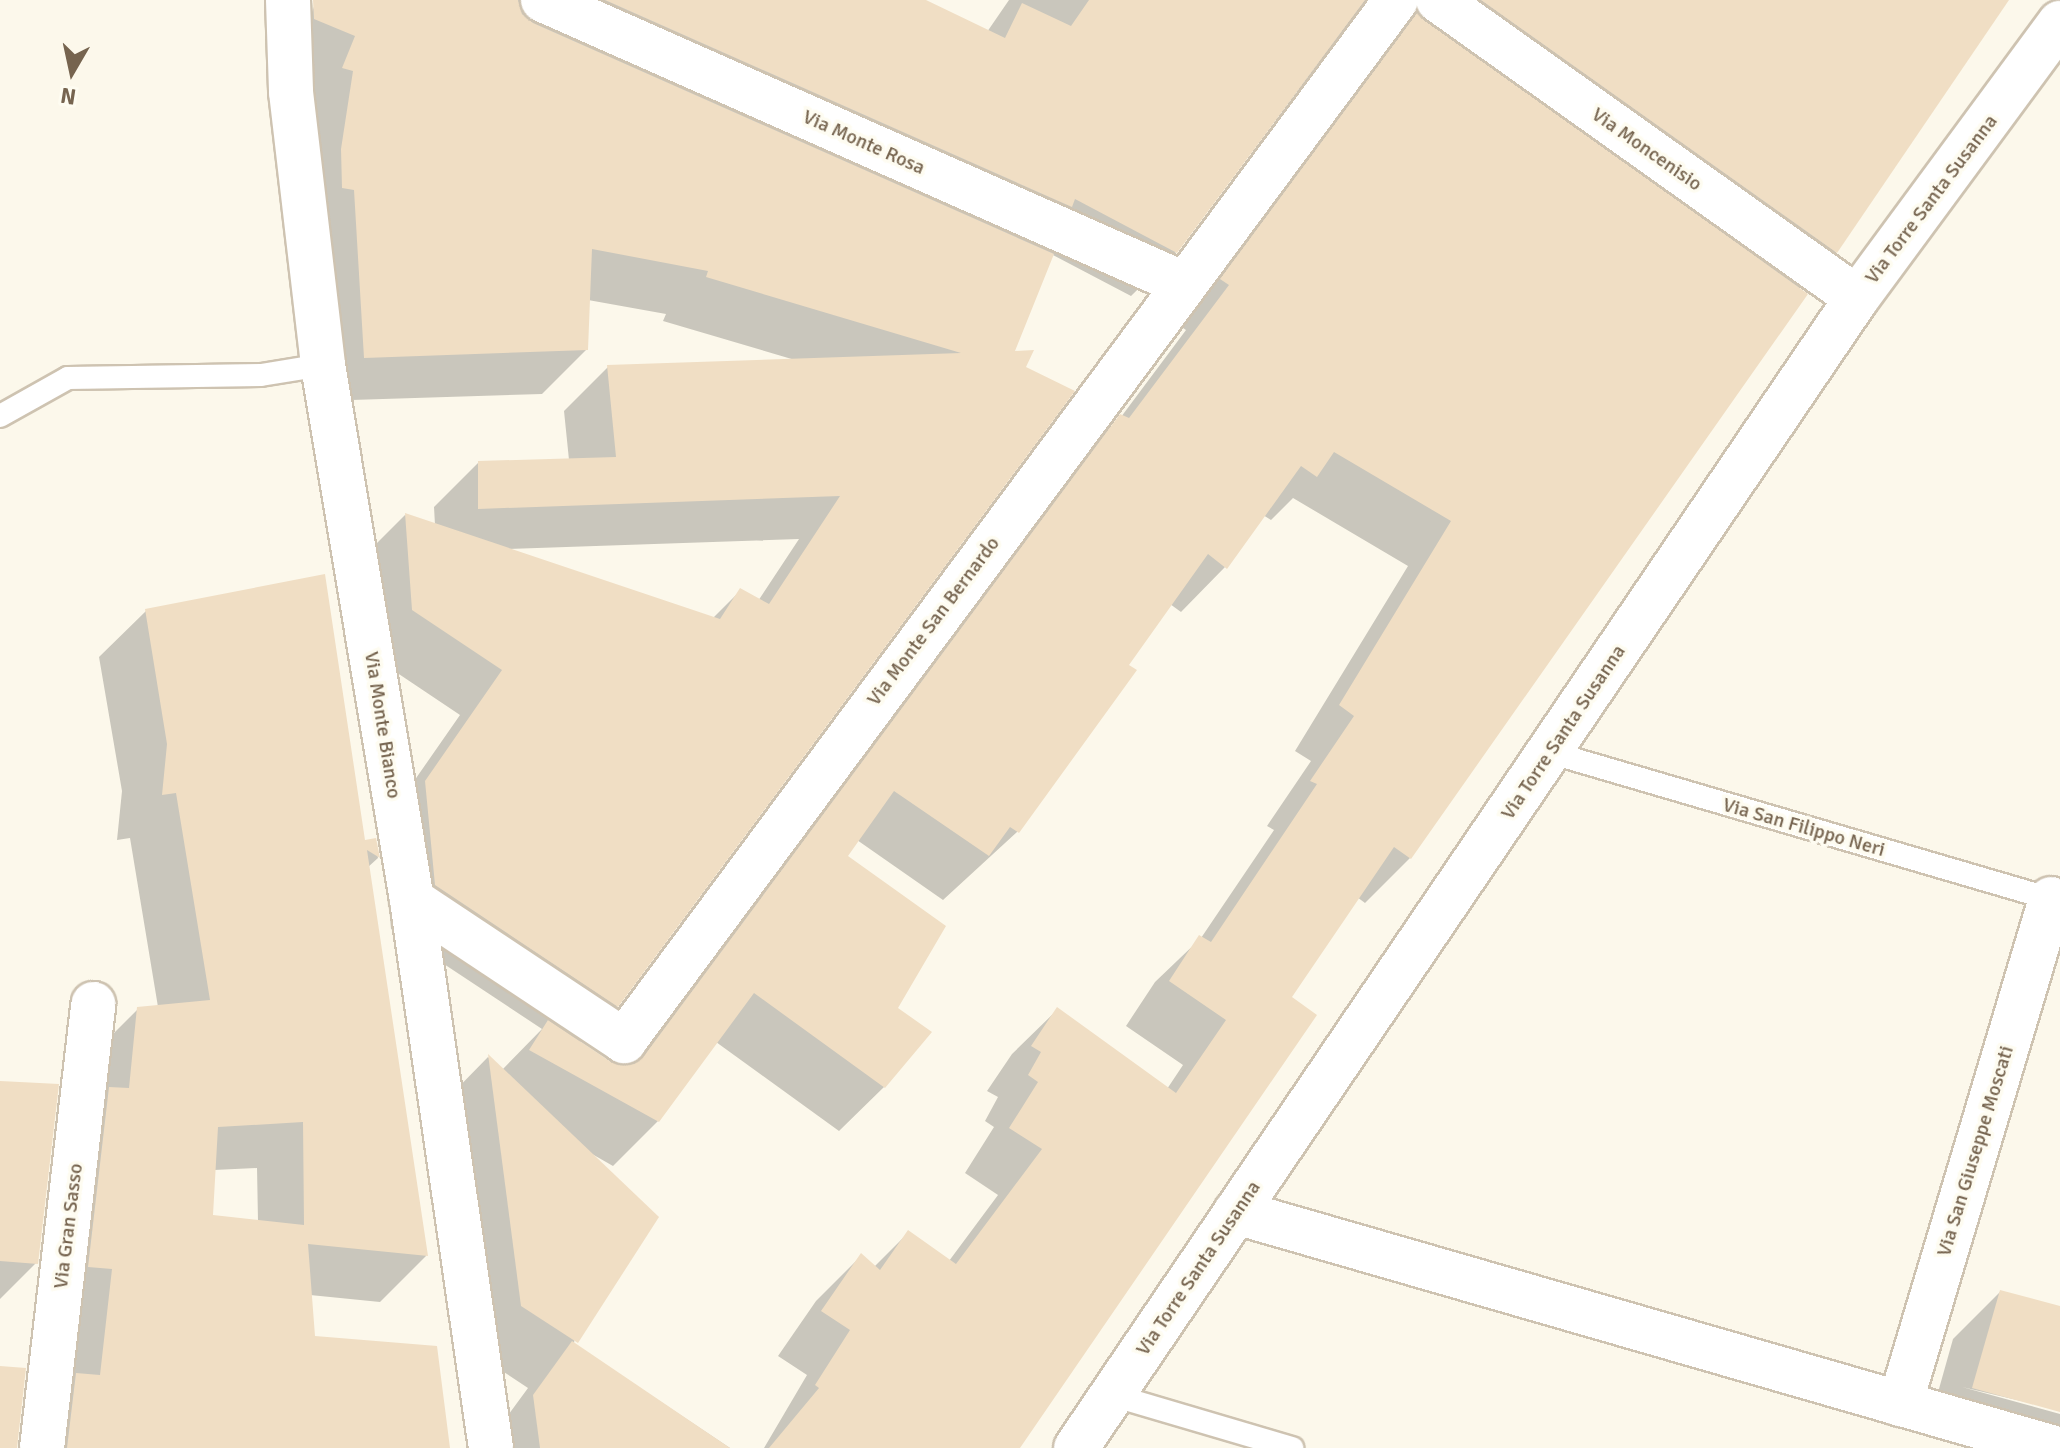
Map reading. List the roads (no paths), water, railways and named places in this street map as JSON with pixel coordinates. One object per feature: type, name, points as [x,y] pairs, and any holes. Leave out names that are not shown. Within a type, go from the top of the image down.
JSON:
[{"type":"street","name":"Via Monte Bianco","points":[[288,0],[291,92],[323,365],[412,900],[491,1448]]},
{"type":"street","name":"Via Monte Rosa","points":[[543,0],[1184,284]]},
{"type":"street","name":"Via Monte San Bernardo","points":[[412,900],[624,1041],[1396,0]]},
{"type":"street","name":"Via Moncenisio","points":[[1438,0],[1857,298]]},
{"type":"street","name":"Via Torre Santa Susanna","points":[[1076,1448],[1857,298],[2060,23]]},
{"type":"street","name":"Via San Giuseppe Moscati","points":[[1900,1404],[2056,900]]},
{"type":"street","name":"Via Gran Sasso","points":[[42,1448],[93,1004]]},
{"type":"street","points":[[1236,1212],[2054,1448]]},
{"type":"lane","points":[[0,416],[68,378],[261,375],[323,365]]},
{"type":"lane","name":"Via San Filippo Neri","points":[[1549,752],[2056,900]]},
{"type":"lane","points":[[1112,1395],[1292,1448]]}]
